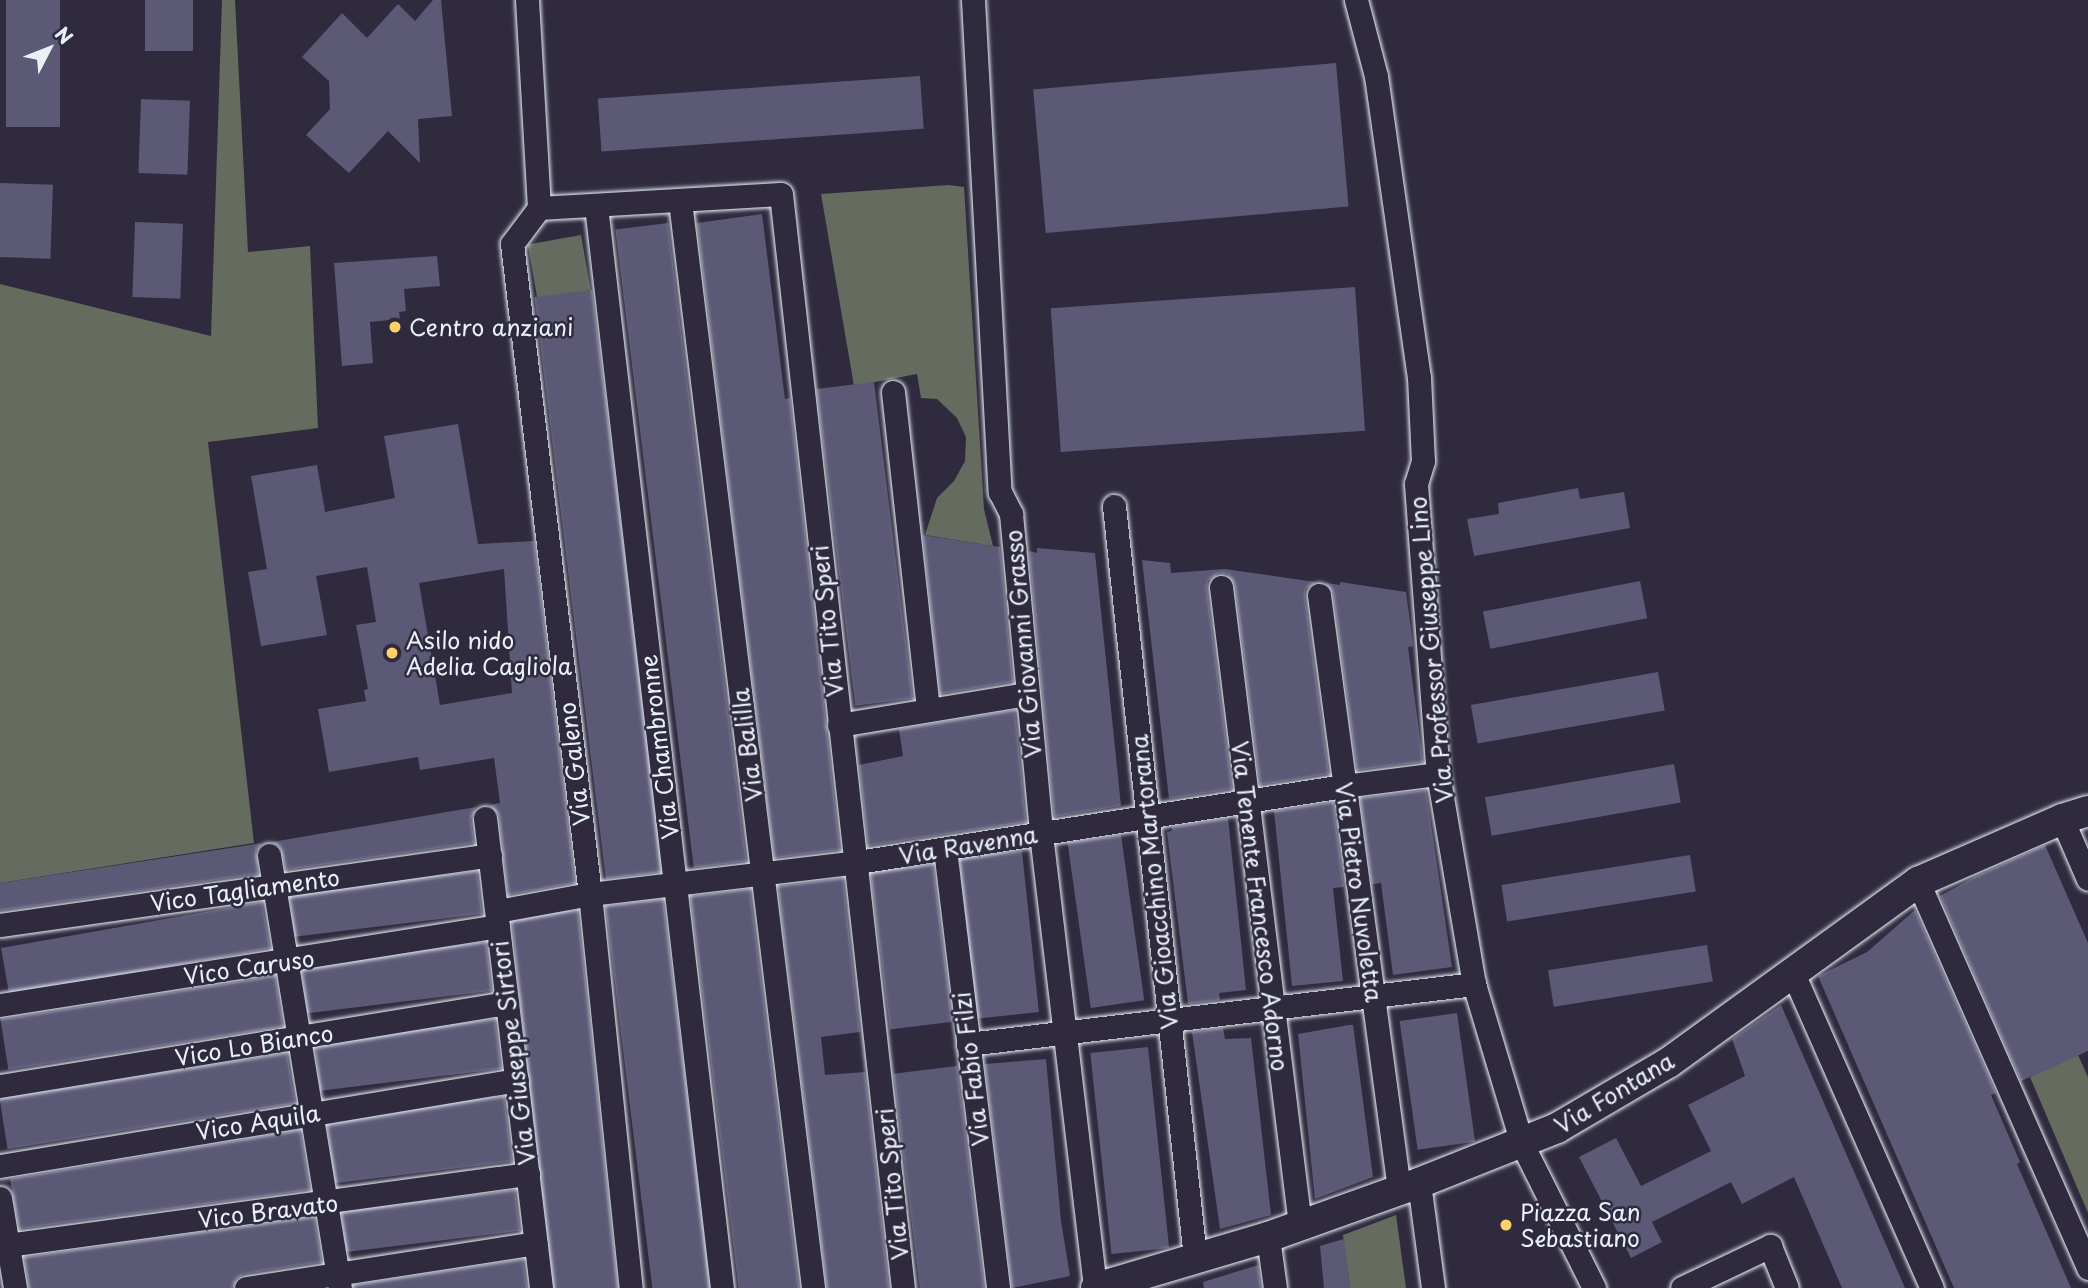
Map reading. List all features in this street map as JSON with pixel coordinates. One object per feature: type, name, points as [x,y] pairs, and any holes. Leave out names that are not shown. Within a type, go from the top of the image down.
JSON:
[{"type":"street","points":[[527,0],[539,208]]},
{"type":"street","name":"Via Giovanni Grasso","points":[[973,0],[1000,492],[1011,514],[1026,694],[1066,1032],[1109,1286]]},
{"type":"street","name":"Via Professor Giuseppe Lino","points":[[1356,0],[1376,76],[1419,377],[1423,461],[1416,484],[1438,774],[1474,984],[1522,1144],[1594,1288]]},
{"type":"street","name":"Via Tito Speri","points":[[539,208],[781,194],[839,724],[858,862],[903,1288]]},
{"type":"street","name":"Via Balilla","points":[[680,201],[813,1288]]},
{"type":"street","name":"Via Chambronne","points":[[596,205],[722,1288]]},
{"type":"street","name":"Via Galeno","points":[[539,208],[512,244],[590,894],[631,1288]]},
{"type":"street","points":[[894,393],[928,710]]},
{"type":"street","name":"Via Gioacchino Martorana","points":[[1114,506],[1195,1258]]},
{"type":"street","name":"Via Tenente Francesco Adorno","points":[[1221,587],[1300,1225]]},
{"type":"street","name":"Via Pietro Nuvoletta","points":[[1319,595],[1373,996],[1409,1186],[1433,1288]]},
{"type":"street","points":[[839,724],[1026,694]]},
{"type":"street","name":"Via Ravenna","points":[[497,918],[590,894],[858,862],[1344,786],[1438,774]]},
{"type":"street","points":[[2075,815],[2088,879]]},
{"type":"street","name":"Via Fontana","points":[[1109,1286],[1268,1237],[1522,1144],[1556,1128],[1668,1063],[1918,882],[2075,815]]},
{"type":"street","name":"Via Giuseppe Sirtori","points":[[485,818],[541,1288]]},
{"type":"street","name":"Via Fabio Filzi","points":[[945,849],[998,1288]]},
{"type":"street","points":[[269,855],[339,1282]]},
{"type":"street","name":"Vico Tagliamento","points":[[0,925],[490,855]]},
{"type":"street","points":[[1918,882],[2088,1268]]},
{"type":"street","name":"Vico Caruso","points":[[0,1005],[286,962],[497,918]]},
{"type":"street","points":[[1792,971],[1932,1288]]},
{"type":"street","points":[[968,1044],[1474,984]]},
{"type":"street","name":"Vico Lo Bianco","points":[[0,1086],[507,1003]]},
{"type":"street","name":"Vico Aquila","points":[[0,1166],[517,1080]]},
{"type":"street","name":"Vico Bravato","points":[[4,1245],[528,1174]]},
{"type":"street","points":[[0,1198],[4,1245],[15,1288]]},
{"type":"street","points":[[1268,1237],[1275,1288]]},
{"type":"street","points":[[246,1288],[339,1282],[536,1243]]},
{"type":"street","points":[[1682,1288],[1770,1246],[1787,1288]]},
{"type":"green space","points":[[222,0],[235,0],[248,252],[310,246],[318,428],[208,442],[254,843],[0,883],[0,284],[211,336]]},
{"type":"green space","points":[[949,185],[964,187],[984,509],[993,546],[925,535],[937,498],[954,481],[965,461],[966,437],[957,418],[937,399],[921,398],[917,374],[854,386],[821,194]]},
{"type":"green space","points":[[581,235],[591,290],[538,300],[528,244]]},
{"type":"green space","points":[[2078,1055],[2088,1077],[2088,1213],[2030,1077]]},
{"type":"green space","points":[[1396,1215],[1406,1288],[1350,1288],[1343,1235]]},
{"type":"building","points":[[6,0],[60,0],[60,127],[6,127]]},
{"type":"building","points":[[145,0],[193,0],[193,51],[145,51]]},
{"type":"building","points":[[433,0],[441,0],[452,116],[418,119],[420,163],[388,131],[349,173],[306,135],[330,109],[329,81],[302,57],[342,13],[367,38],[398,4],[415,21]]},
{"type":"building","points":[[1336,63],[1349,206],[1046,233],[1033,89]]},
{"type":"building","points":[[920,76],[924,129],[601,151],[598,99]]},
{"type":"building","points":[[141,99],[190,101],[187,175],[138,173]]},
{"type":"building","points":[[0,183],[53,185],[50,259],[0,257]]},
{"type":"building","points":[[762,214],[785,399],[790,398],[840,850],[774,858],[697,223]]},
{"type":"building","points":[[135,222],[183,224],[180,299],[132,297]]},
{"type":"building","points":[[668,223],[746,861],[694,868],[615,229]]},
{"type":"building","points":[[437,256],[440,286],[404,289],[406,311],[399,312],[400,319],[370,322],[373,363],[342,366],[334,263]]},
{"type":"building","points":[[1355,287],[1365,431],[1061,452],[1051,308]]},
{"type":"building","points":[[592,290],[663,872],[606,879],[534,297]]},
{"type":"building","points":[[874,382],[913,699],[855,706],[816,389]]},
{"type":"building","points":[[458,424],[478,544],[534,541],[575,883],[508,895],[499,816],[490,805],[500,803],[494,758],[420,770],[418,757],[329,772],[318,709],[366,701],[364,690],[368,689],[356,625],[376,622],[367,567],[316,576],[327,635],[261,646],[248,572],[267,569],[251,476],[317,465],[325,512],[395,498],[384,436]],"holes":[[[504,569],[512,693],[440,705],[419,583]]]},
{"type":"building","points":[[1578,488],[1580,499],[1624,492],[1630,528],[1474,556],[1467,519],[1499,514],[1498,503]]},
{"type":"building","points":[[923,535],[1000,547],[1013,682],[940,694]]},
{"type":"building","points":[[1037,548],[1095,553],[1121,806],[1054,817],[1029,551],[1037,553]]},
{"type":"building","points":[[1142,560],[1170,563],[1171,573],[1225,569],[1316,582],[1306,589],[1305,597],[1329,774],[1260,785],[1235,585],[1227,574],[1219,573],[1208,581],[1207,589],[1232,789],[1169,799]]},
{"type":"building","points":[[1640,581],[1647,618],[1490,649],[1483,612]]},
{"type":"building","points":[[1340,582],[1406,592],[1413,646],[1408,647],[1423,762],[1357,770],[1333,593],[1326,583],[1340,585]]},
{"type":"building","points":[[1658,672],[1665,710],[1478,743],[1471,705]]},
{"type":"building","points":[[1015,710],[1026,822],[868,846],[859,765],[903,756],[899,729]]},
{"type":"building","points":[[1674,764],[1681,802],[1492,836],[1485,797]]},
{"type":"building","points":[[1426,790],[1452,967],[1393,975],[1381,883],[1372,884],[1360,798]]},
{"type":"building","points":[[1333,802],[1344,887],[1333,888],[1343,981],[1292,986],[1274,811]]},
{"type":"building","points":[[476,807],[471,819],[474,843],[286,870],[280,847],[272,842]]},
{"type":"building","points":[[1228,818],[1246,990],[1219,993],[1220,1000],[1188,1004],[1167,832],[1172,831],[1172,827]]},
{"type":"building","points":[[1121,835],[1144,1000],[1091,1008],[1068,843]]},
{"type":"building","points":[[262,843],[256,851],[258,874],[0,911],[0,883]]},
{"type":"building","points":[[2045,845],[2088,943],[2088,1051],[2021,1081],[1940,896],[1976,876]]},
{"type":"building","points":[[1022,851],[1039,1012],[976,1019],[959,858]]},
{"type":"building","points":[[1690,855],[1696,892],[1507,921],[1501,885]]},
{"type":"building","points":[[933,864],[952,1022],[890,1029],[870,872]]},
{"type":"building","points":[[477,871],[482,914],[295,937],[289,894]]},
{"type":"building","points":[[843,878],[860,1032],[821,1037],[825,1075],[865,1072],[889,1288],[827,1288],[778,886]]},
{"type":"building","points":[[750,889],[799,1288],[739,1288],[690,896]]},
{"type":"building","points":[[663,899],[711,1288],[652,1288],[605,906]]},
{"type":"building","points":[[262,902],[270,948],[9,994],[1,948]]},
{"type":"building","points":[[578,910],[618,1288],[550,1288],[511,917]]},
{"type":"building","points":[[1915,910],[1996,1093],[1991,1095],[2020,1162],[2017,1164],[2071,1288],[1954,1288],[1818,976],[1867,952]]},
{"type":"building","points":[[486,942],[492,991],[307,1013],[301,965]]},
{"type":"building","points":[[1707,945],[1713,982],[1554,1007],[1548,970]]},
{"type":"building","points":[[275,976],[283,1026],[8,1070],[0,1019]]},
{"type":"building","points":[[1781,1005],[1905,1288],[1842,1288],[1794,1177],[1742,1204],[1731,1182],[1652,1222],[1662,1242],[1631,1258],[1579,1157],[1616,1138],[1641,1186],[1711,1151],[1688,1105],[1745,1076],[1732,1039]]},
{"type":"building","points":[[1457,1013],[1475,1142],[1418,1150],[1400,1021]]},
{"type":"building","points":[[495,1019],[501,1069],[320,1091],[314,1041]]},
{"type":"building","points":[[1353,1025],[1373,1177],[1315,1199],[1298,1034]]},
{"type":"building","points":[[1223,1028],[1225,1039],[1251,1038],[1271,1215],[1220,1229],[1192,1032]]},
{"type":"building","points":[[1148,1047],[1169,1248],[1111,1254],[1090,1053]]},
{"type":"building","points":[[287,1053],[295,1103],[8,1149],[0,1098]]},
{"type":"building","points":[[1046,1059],[1061,1221],[1070,1276],[1012,1288],[985,1064]]},
{"type":"building","points":[[957,1066],[984,1288],[920,1288],[893,1074]]},
{"type":"building","points":[[504,1096],[512,1162],[334,1183],[326,1118]]},
{"type":"building","points":[[300,1130],[310,1190],[19,1229],[10,1179]]},
{"type":"building","points":[[515,1190],[520,1231],[346,1252],[341,1211]]},
{"type":"building","points":[[314,1217],[322,1262],[244,1274],[237,1278],[232,1288],[29,1288],[24,1257]]},
{"type":"building","points":[[1344,1239],[1350,1288],[1324,1288],[1320,1246]]},
{"type":"building","points":[[523,1259],[527,1288],[354,1288],[354,1285]]},
{"type":"building","points":[[1258,1265],[1261,1288],[1204,1288],[1203,1282]]},
{"type":"place","name":"Centro anziani","points":[[395,327]]},
{"type":"place","name":"Asilo nido Adelia Cagliola","points":[[392,653]]},
{"type":"place","name":"Piazza San Sebastiano","points":[[1506,1225]]}]
